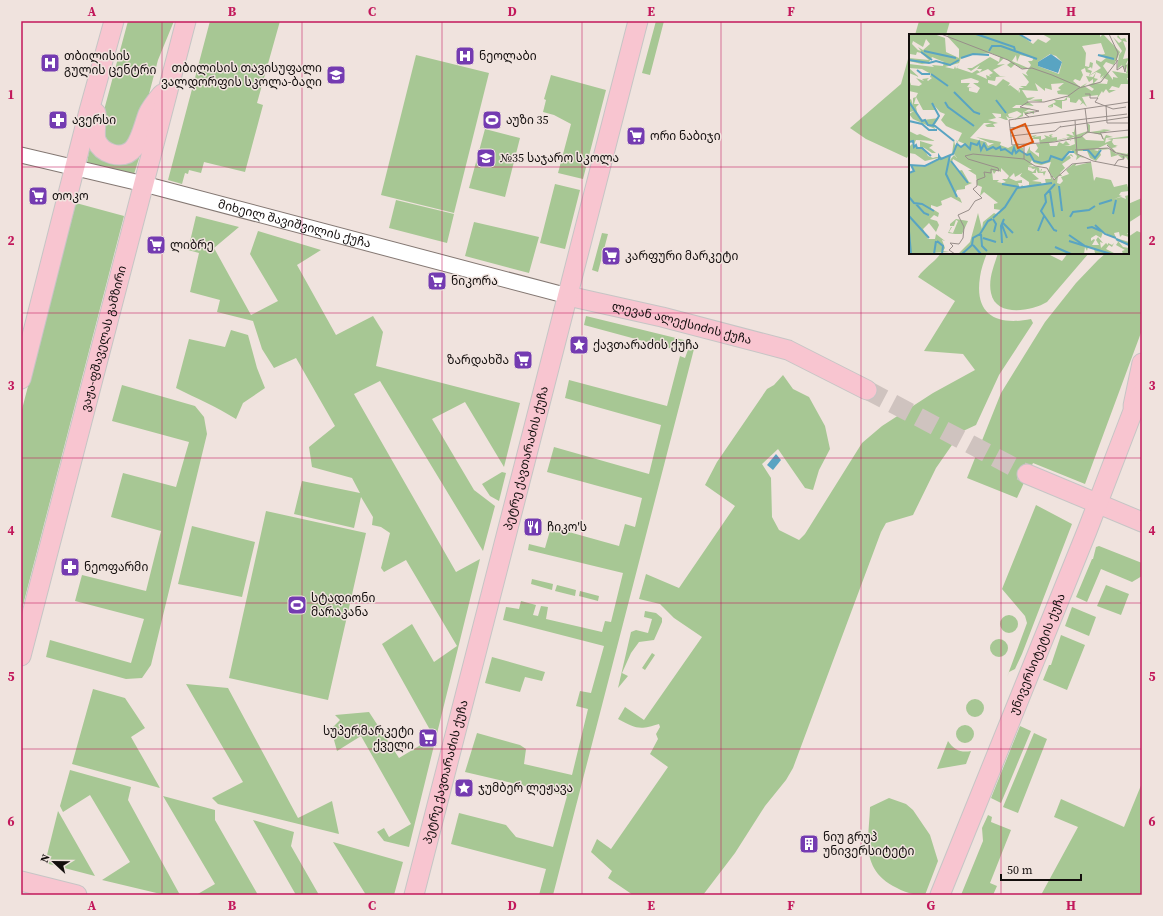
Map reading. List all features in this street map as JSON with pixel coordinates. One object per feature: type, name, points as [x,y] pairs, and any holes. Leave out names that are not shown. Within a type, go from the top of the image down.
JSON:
[{"type":"main road","points":[[21,379],[92,98],[114,21]]},
{"type":"main road","name":"ვაჟა-ფშაველას გამზირი","points":[[21,656],[186,21]]},
{"type":"main road","name":"პეტრე ქავთარაძის ქუჩა","points":[[414,895],[638,21]]},
{"type":"main road","points":[[92,98],[98,123],[96,134],[97,141],[104,150],[122,155],[135,148],[139,142],[148,113],[170,82]]},
{"type":"main road","name":"ლევან ალექსიძის ქუჩა","points":[[568,296],[662,317],[796,353],[867,390]]},
{"type":"main road","name":"უნივერსიტეტის ქუჩა","points":[[1132,412],[1142,363]]},
{"type":"main road","name":"უნივერსიტეტის ქუჩა","points":[[940,895],[1095,510],[1132,412],[1142,394]]},
{"type":"main road","points":[[1033,477],[1142,536]]},
{"type":"main road","points":[[1095,510],[1142,522]]},
{"type":"main road","points":[[21,881],[77,895]]},
{"type":"street","name":"მიხეილ შავიშვილის ქუჩა","points":[[21,155],[144,184],[568,296]]},
{"type":"green space","points":[[128,21],[174,21],[158,60],[140,128],[123,149],[105,144],[100,125]]},
{"type":"green space","points":[[210,21],[280,21],[257,103],[263,105],[245,172],[204,162],[201,173],[189,170],[188,174],[185,173],[182,184],[168,180]]},
{"type":"green space","points":[[656,21],[664,21],[650,75],[642,73]]},
{"type":"green space","points":[[919,21],[950,21],[946,34],[915,34]]},
{"type":"green space","points":[[416,55],[489,73],[454,213],[381,195]]},
{"type":"green space","points":[[909,56],[909,154],[907,158],[866,139],[850,128],[901,84]]},
{"type":"green space","points":[[551,75],[606,90],[583,179],[558,173],[571,124],[554,115],[543,112],[546,100],[544,99]]},
{"type":"green space","points":[[485,129],[520,138],[505,197],[469,188]]},
{"type":"green space","points":[[91,140],[97,150],[142,149],[134,174],[87,163]]},
{"type":"green space","points":[[555,184],[580,190],[565,249],[540,243]]},
{"type":"green space","points":[[1142,198],[1142,214],[1129,222],[1129,204]]},
{"type":"green space","points":[[396,200],[454,214],[447,243],[389,228]]},
{"type":"green space","points":[[76,203],[124,216],[21,613],[21,413]]},
{"type":"green space","points":[[196,216],[239,227],[214,248],[251,315],[278,301],[250,254],[258,231],[321,250],[297,265],[336,335],[373,316],[383,332],[376,366],[520,403],[504,467],[465,402],[432,419],[474,490],[495,506],[483,551],[380,381],[354,394],[456,572],[480,559],[409,847],[384,841],[377,832],[384,828],[389,837],[411,824],[361,736],[337,751],[331,729],[340,720],[335,715],[369,712],[399,758],[434,737],[382,644],[412,624],[434,662],[457,646],[406,560],[384,572],[381,568],[390,533],[381,527],[372,525],[373,517],[361,497],[354,528],[294,514],[302,481],[360,493],[352,478],[312,467],[309,447],[335,426],[296,358],[274,368],[262,349],[253,321],[217,312],[220,300],[190,292],[199,253],[188,250]]},
{"type":"green space","points":[[474,222],[539,237],[529,273],[465,256]]},
{"type":"green space","points":[[1137,231],[1142,233],[1142,330],[1085,484],[1033,463],[1017,498],[967,478],[1001,393],[1045,322],[1076,283],[1105,254],[1129,254],[1129,236]]},
{"type":"green space","points":[[602,233],[608,234],[598,272],[592,270]]},
{"type":"green space","points":[[940,254],[987,254],[981,271],[979,290],[981,301],[985,309],[990,315],[998,319],[1019,321],[1031,319],[1033,323],[999,375],[976,425],[961,432],[936,468],[913,515],[886,523],[881,532],[793,768],[786,780],[765,806],[735,853],[703,895],[633,895],[608,878],[612,871],[591,852],[597,839],[611,849],[668,767],[650,754],[658,739],[656,734],[660,727],[659,724],[638,728],[618,719],[625,707],[644,720],[702,637],[674,618],[660,604],[639,599],[646,574],[679,588],[735,506],[705,485],[717,462],[767,389],[774,385],[783,375],[793,389],[809,397],[825,426],[830,449],[819,470],[813,490],[805,488],[778,449],[762,464],[771,478],[772,517],[779,530],[799,540],[805,534],[862,443],[882,426],[933,393],[975,370],[963,354],[924,351],[955,301],[918,277]]},
{"type":"green space","points":[[998,254],[1048,254],[1062,261],[1067,254],[1088,254],[1047,302],[1024,310],[1007,309],[994,301],[990,288],[993,268]]},
{"type":"green space","points":[[586,316],[684,340],[680,351],[584,325]]},
{"type":"green space","points":[[231,330],[248,335],[257,368],[265,388],[243,403],[236,419],[176,388],[189,339],[225,347]]},
{"type":"green space","points":[[689,347],[694,349],[553,895],[539,895],[546,869],[451,844],[459,813],[506,825],[516,837],[553,847],[567,796],[465,772],[477,733],[520,745],[526,749],[524,764],[572,775],[588,709],[576,706],[580,691],[591,693],[604,646],[503,620],[506,607],[519,609],[521,601],[536,605],[533,615],[538,616],[541,606],[548,607],[546,619],[602,632],[605,621],[611,622],[623,573],[528,550],[529,544],[545,548],[551,527],[619,546],[625,524],[635,527],[642,498],[547,472],[554,447],[649,474],[661,425],[565,398],[569,380],[667,406],[680,356],[685,358]]},
{"type":"green space","points":[[122,385],[195,406],[204,417],[207,434],[151,665],[142,678],[126,679],[46,657],[50,640],[131,663],[144,619],[75,601],[82,575],[146,591],[161,531],[111,517],[123,473],[176,487],[189,442],[112,421]]},
{"type":"green space","points":[[502,472],[506,473],[499,501],[490,496],[482,484]]},
{"type":"green space","points":[[1036,505],[1072,524],[1022,654],[1015,669],[1009,672],[1007,677],[1027,623],[1025,616],[1002,589]]},
{"type":"green space","name":"სტადიონი მარაკანა","points":[[266,511],[366,533],[328,700],[229,678]]},
{"type":"green space","points":[[192,526],[255,542],[242,597],[178,584]]},
{"type":"green space","points":[[1099,546],[1142,563],[1142,576],[1132,582],[1101,569],[1087,602],[1076,597],[1093,559],[1096,547]]},
{"type":"green space","points":[[532,579],[553,584],[552,590],[531,584]]},
{"type":"green space","points":[[557,585],[576,590],[575,596],[555,591]]},
{"type":"green space","points":[[1106,585],[1129,594],[1121,615],[1097,606]]},
{"type":"green space","points":[[580,591],[599,596],[598,601],[579,596]]},
{"type":"green space","points":[[1072,607],[1096,617],[1089,636],[1065,626]]},
{"type":"green space","points":[[645,611],[656,613],[662,618],[662,622],[654,640],[639,642],[631,653],[622,673],[628,676],[618,688],[631,632],[636,630],[648,633],[652,619],[644,617]]},
{"type":"green space","points":[[1009,615],[1015,618],[1018,624],[1015,630],[1009,633],[1003,630],[1000,624],[1003,618]]},
{"type":"green space","points":[[1061,635],[1085,645],[1067,690],[1043,680],[1049,665],[1051,665]]},
{"type":"green space","points":[[999,639],[1005,642],[1008,648],[1005,654],[999,657],[993,654],[990,648],[993,642]]},
{"type":"green space","points":[[652,653],[655,655],[645,670],[642,668]]},
{"type":"green space","points":[[492,657],[545,672],[542,681],[525,677],[520,692],[485,683]]},
{"type":"green space","points":[[186,684],[228,688],[298,818],[332,801],[339,834],[218,804],[212,798],[243,782]]},
{"type":"green space","points":[[93,689],[125,698],[145,728],[131,737],[160,788],[72,764]]},
{"type":"green space","points":[[975,699],[981,702],[984,708],[981,714],[975,717],[969,714],[966,708],[969,702]]},
{"type":"green space","points":[[965,725],[971,728],[974,734],[971,740],[965,743],[959,740],[956,734],[959,728]]},
{"type":"green space","points":[[1020,726],[1031,731],[1001,803],[991,798]]},
{"type":"green space","points":[[1034,733],[1047,739],[1018,813],[1003,807]]},
{"type":"green space","points":[[948,741],[958,750],[964,752],[971,751],[966,764],[937,769]]},
{"type":"green space","points":[[70,770],[131,787],[128,800],[180,895],[165,895],[102,880],[130,862],[90,795],[63,812],[60,806]]},
{"type":"green space","points":[[1142,783],[1142,895],[1041,895],[1078,827],[1054,817],[1061,799],[1124,827]]},
{"type":"green space","points":[[163,796],[215,810],[215,820],[258,895],[196,895],[215,884]]},
{"type":"green space","points":[[889,798],[906,804],[913,810],[930,835],[938,861],[925,895],[908,893],[893,886],[882,878],[875,870],[871,861],[868,841],[870,807]]},
{"type":"green space","points":[[58,811],[95,876],[45,863]]},
{"type":"green space","points":[[988,815],[992,817],[991,822],[1011,830],[990,883],[997,886],[993,895],[961,895],[983,841],[982,828]]},
{"type":"green space","points":[[253,820],[294,832],[291,846],[319,895],[296,895]]},
{"type":"green space","points":[[333,842],[403,862],[394,895],[366,895]]},
{"type":"water","points":[[776,454],[781,460],[773,470],[767,465]]},
{"type":"tunnel","points":[[867,390],[1027,474]]},
{"type":"place","name":"ნეოლაბი","points":[[465,56]]},
{"type":"place","name":"თბილისის გულის ცენტრი","points":[[50,63]]},
{"type":"place","name":"თბილისის თავისუფალი ვალდორფის სკოლა-ბაღი","points":[[336,75]]},
{"type":"place","name":"ავერსი","points":[[58,120]]},
{"type":"place","name":"აუზი 35","points":[[492,120]]},
{"type":"place","name":"ორი ნაბიჯი","points":[[636,136]]},
{"type":"place","name":"№35 საჯარო სკოლა","points":[[486,158]]},
{"type":"place","name":"თოკო","points":[[38,196]]},
{"type":"place","name":"ლიბრე","points":[[156,245]]},
{"type":"place","name":"კარფური მარკეტი","points":[[611,256]]},
{"type":"place","name":"ნიკორა","points":[[437,281]]},
{"type":"place","name":"ქავთარაძის ქუჩა","points":[[579,345]]},
{"type":"place","name":"ზარდახშა","points":[[523,360]]},
{"type":"place","name":"ჩიკო'ს","points":[[533,527]]},
{"type":"place","name":"ნეოფარმი","points":[[70,567]]},
{"type":"place","name":"სტადიონი მარაკანა","points":[[297,605]]},
{"type":"place","name":"სუპერმარკეტი ქველი","points":[[428,738]]},
{"type":"place","name":"ჯუმბერ ლეჟავა","points":[[464,788]]},
{"type":"place","name":"ნიუ გრუპ უნივერსიტეტი","points":[[809,844]]}]
